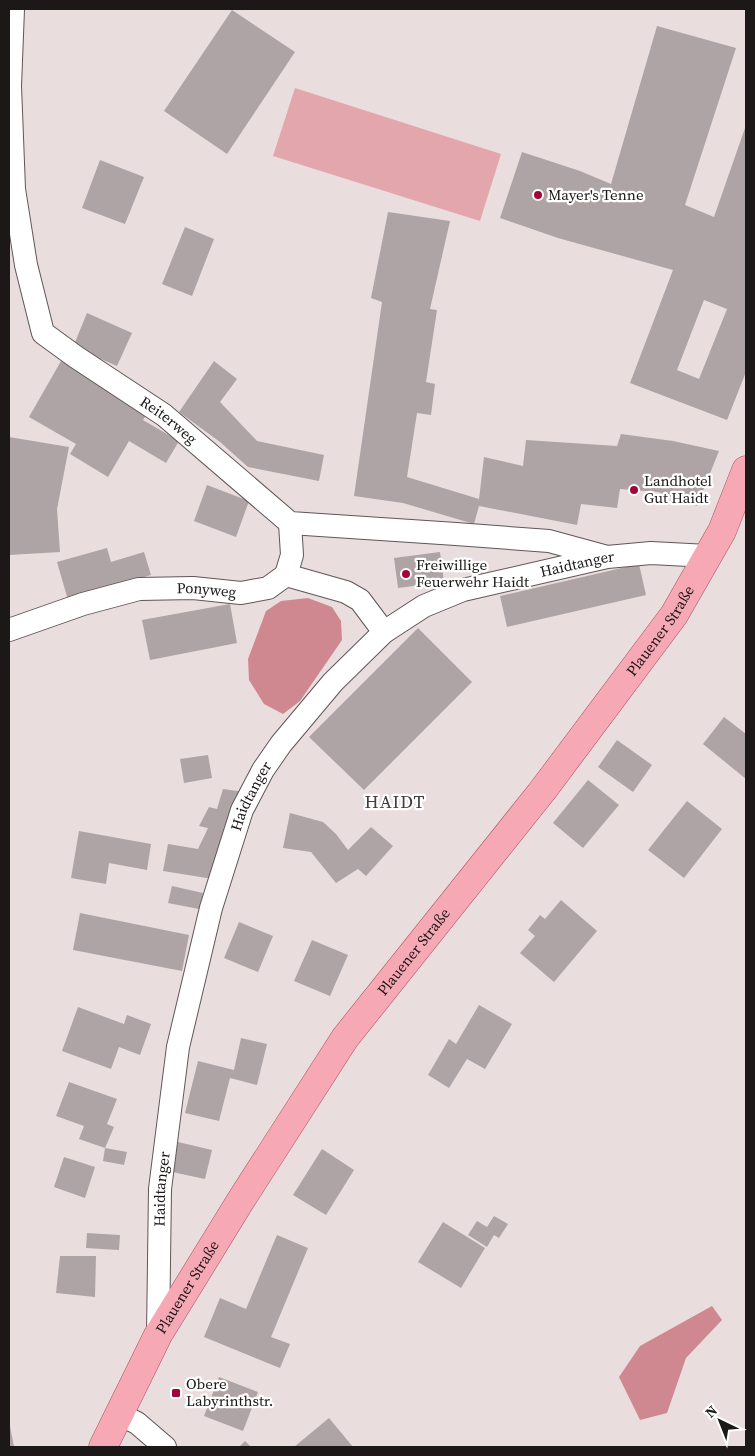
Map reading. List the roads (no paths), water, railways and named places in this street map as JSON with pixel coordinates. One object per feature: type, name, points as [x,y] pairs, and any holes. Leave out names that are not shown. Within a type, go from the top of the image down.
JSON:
[{"type":"main road","name":"Plauener Straße","points":[[103,1447],[158,1335],[241,1200],[345,1038],[543,790],[674,615],[722,531],[746,470]]},
{"type":"street","name":"Reiterweg","points":[[13,9],[10,86],[14,189],[26,264],[43,333],[164,415],[290,524]]},
{"type":"street","points":[[384,632],[360,600],[346,592],[286,575],[292,555],[290,524],[549,541],[607,557]]},
{"type":"street","name":"Haidtanger","points":[[158,1335],[160,1188],[178,1046],[211,908],[242,810],[263,770],[281,744],[333,682],[384,632],[424,606],[463,590],[607,557],[651,553],[708,556]]},
{"type":"street","name":"Ponyweg","points":[[9,630],[83,604],[139,589],[193,588],[241,593],[268,588],[286,575]]},
{"type":"street","points":[[119,1414],[137,1423],[166,1447]]},
{"type":"place","name":"Mayer's Tenne","points":[[538,195]]},
{"type":"place","name":"Landhotel Gut Haidt","points":[[634,490]]},
{"type":"place","name":"Freiwillige Feuerwehr Haidt","points":[[406,574]]},
{"type":"place","name":"Obere Labyrinthstr.","points":[[176,1393]]},
{"type":"district","name":"HAIDT","points":[[395,802]]}]
